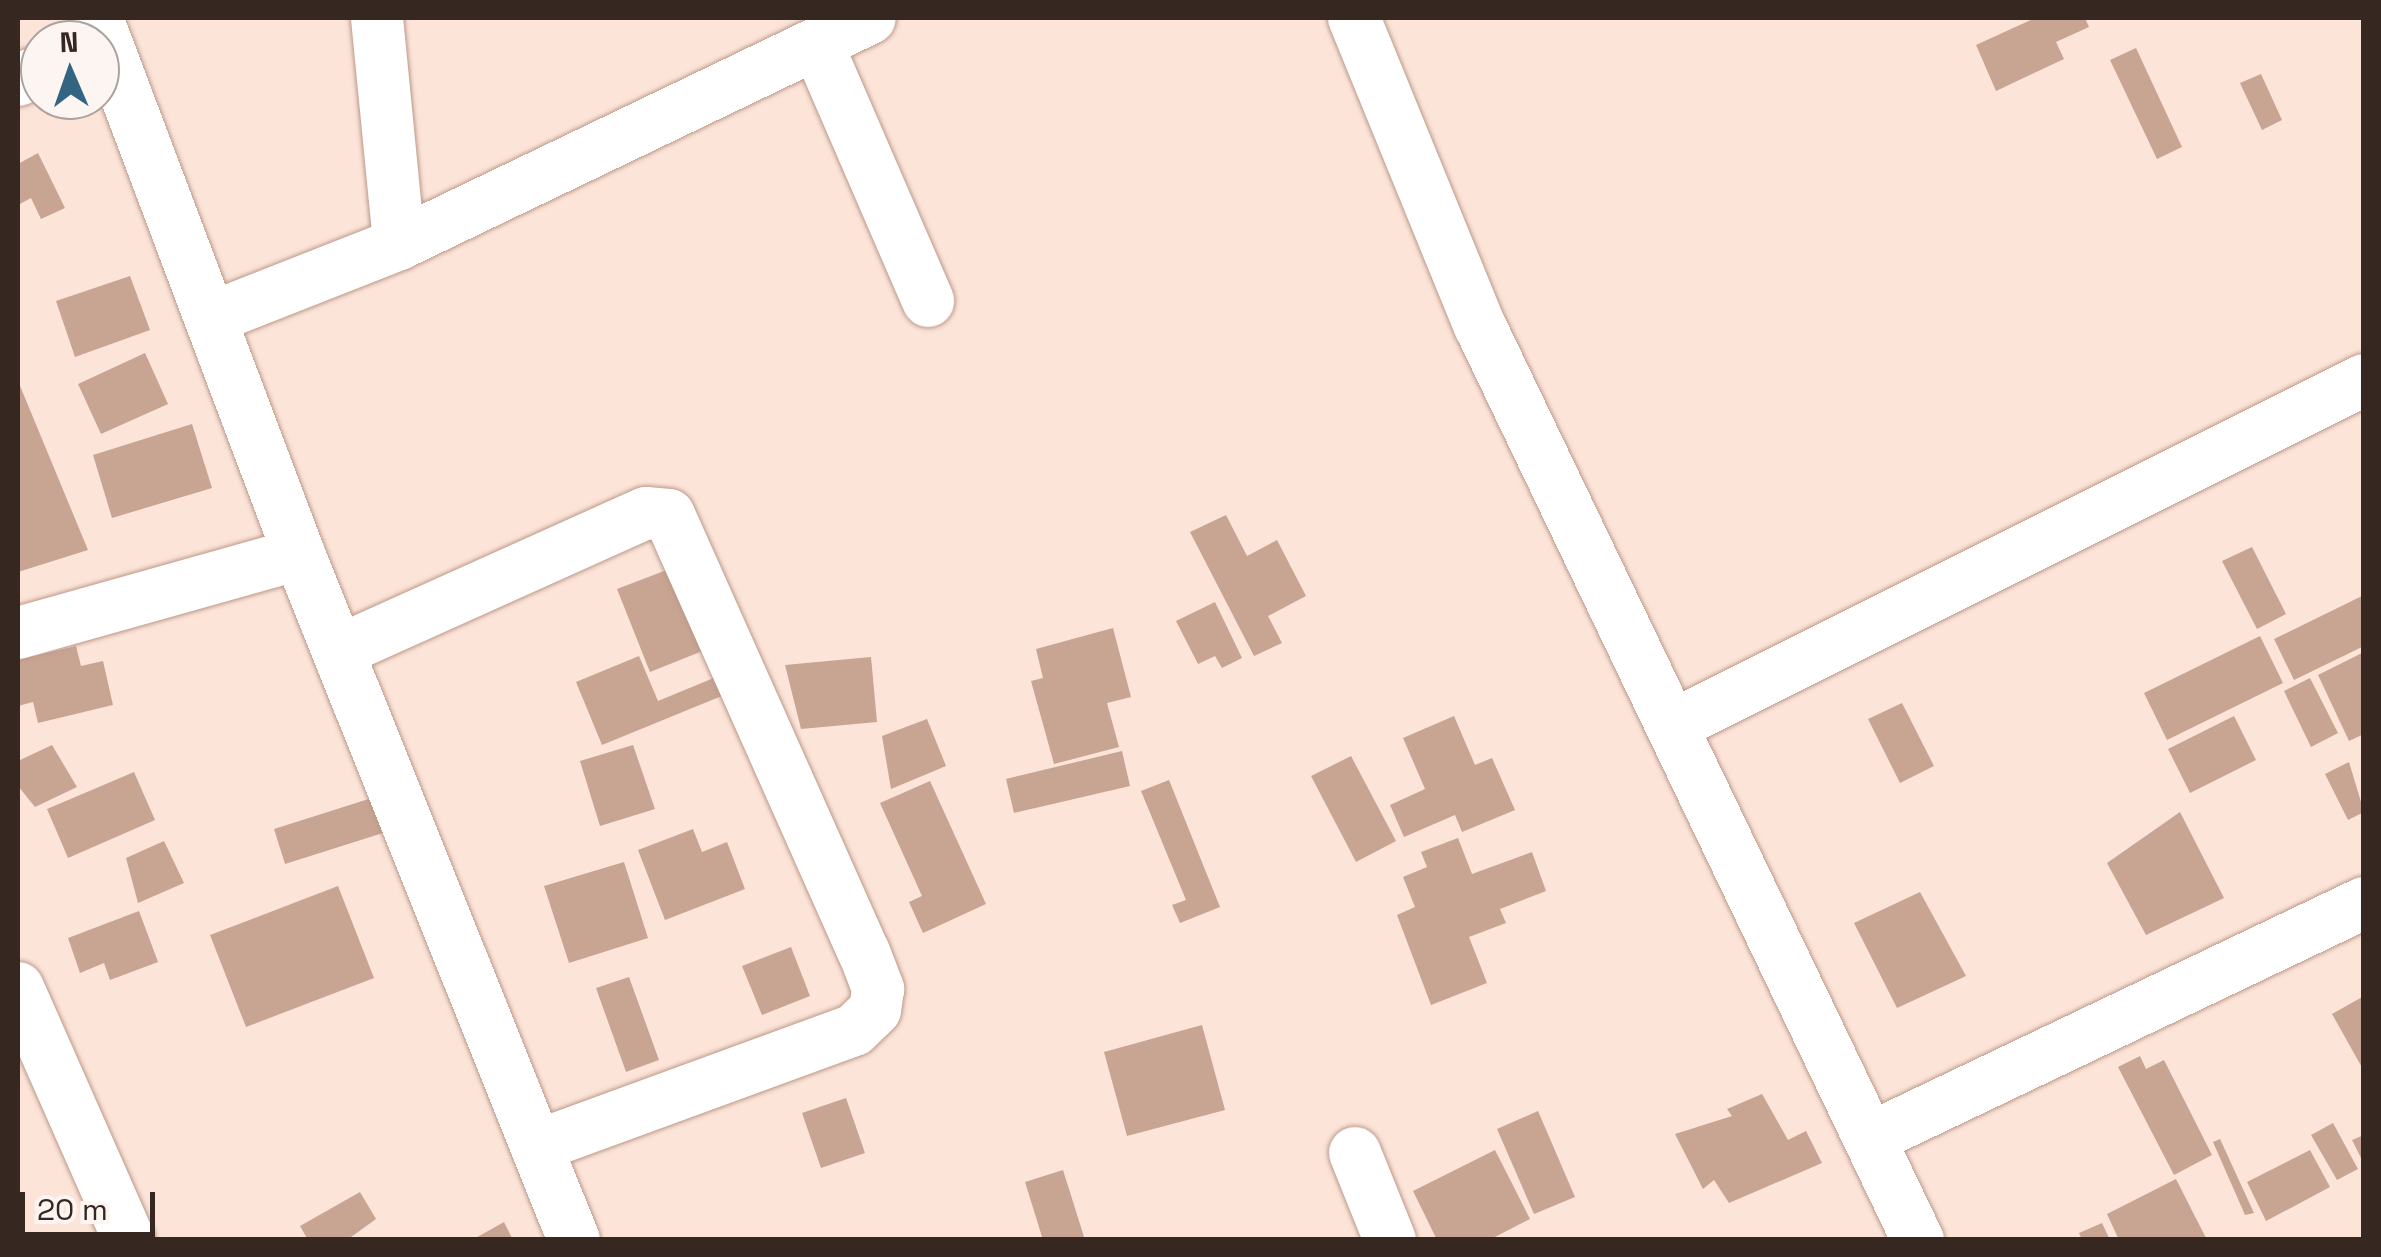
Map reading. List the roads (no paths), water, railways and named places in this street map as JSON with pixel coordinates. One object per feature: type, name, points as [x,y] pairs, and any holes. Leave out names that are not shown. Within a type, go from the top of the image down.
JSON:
[{"type":"street","points":[[377,18],[399,244]]},
{"type":"street","points":[[211,318],[399,244],[870,18]]},
{"type":"street","points":[[1354,18],[1480,326],[1873,1137],[1918,1240]]},
{"type":"street","points":[[816,44],[928,301]]},
{"type":"street","points":[[120,88],[299,554],[341,650],[574,1240]]},
{"type":"street","points":[[1674,725],[2364,380]]},
{"type":"street","points":[[341,650],[646,513],[669,515],[864,952],[878,989],[874,1010],[854,1030],[537,1146]]},
{"type":"street","points":[[18,634],[299,554]]},
{"type":"street","points":[[1873,1137],[2364,902]]},
{"type":"street","points":[[18,988],[129,1240]]},
{"type":"street","points":[[1356,1153],[1390,1240]]}]
